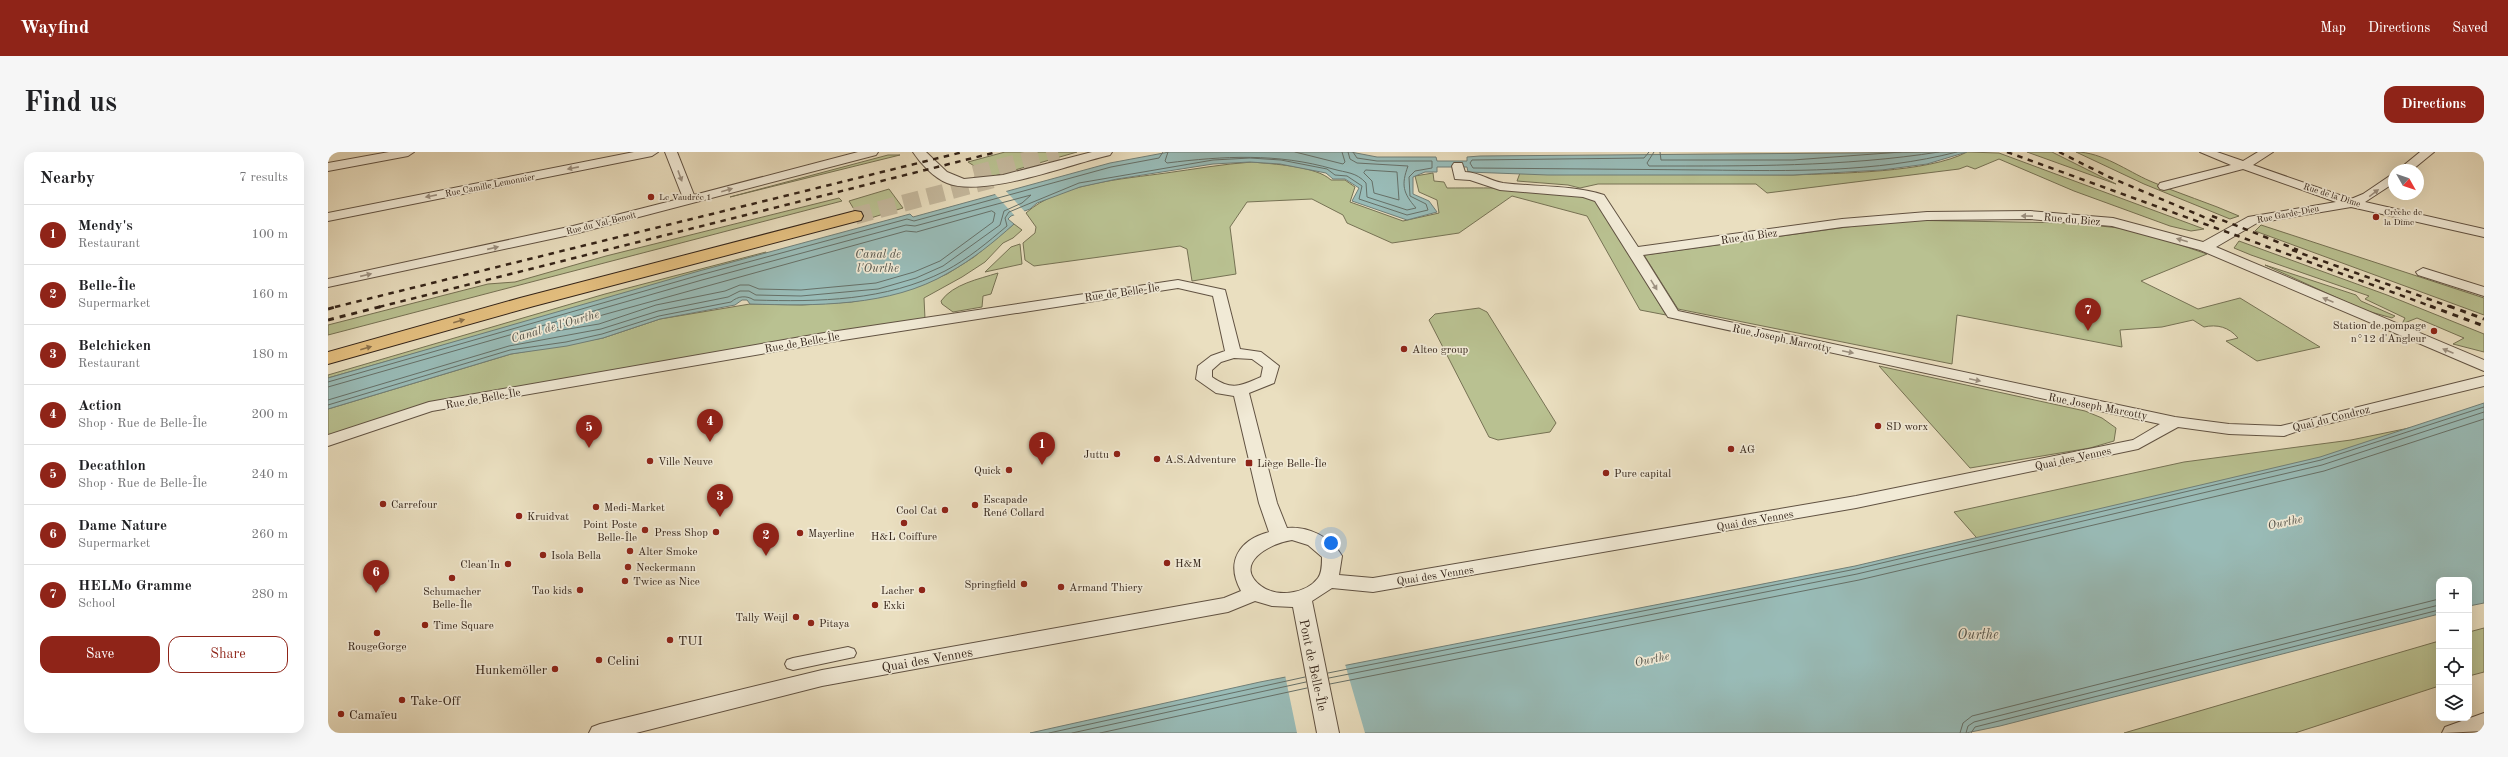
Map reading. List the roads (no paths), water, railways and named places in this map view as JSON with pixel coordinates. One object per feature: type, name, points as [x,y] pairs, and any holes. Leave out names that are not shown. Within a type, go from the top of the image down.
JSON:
[{"type":"highway","points":[[328,344],[852,211],[328,358]]},
{"type":"street","points":[[328,167],[408,152]]},
{"type":"street","name":"Rue Camille Lemonnier","points":[[328,217],[652,152]]},
{"type":"street","points":[[671,152],[690,200]]},
{"type":"street","name":"Rue du Val-Benoît","points":[[328,283],[574,230],[872,152]]},
{"type":"street","points":[[919,152],[951,180],[961,183],[991,182],[1106,152]]},
{"type":"street","name":"Rue de la Dîme","points":[[2206,152],[2351,203],[2484,234]]},
{"type":"street","points":[[2164,186],[2244,166],[2267,152]]},
{"type":"street","points":[[2410,164],[2422,153]]},
{"type":"street","name":"Rue Joseph Marcotty","points":[[1457,160],[1459,176],[1471,176],[1500,186],[1584,193],[1600,198],[1673,314],[2175,422]]},
{"type":"street","name":"Rue Garde-Dieu","points":[[2205,247],[2253,220],[2351,203],[2368,197],[2388,182]]},
{"type":"street","name":"Rue du Biez","points":[[1634,252],[1842,223],[1927,216],[2030,215],[2114,222],[2205,247],[2484,366]]},
{"type":"street","points":[[2423,272],[2484,292]]},
{"type":"street","name":"Rue de Belle-Île","points":[[328,441],[430,407],[824,338],[1178,284],[1220,293],[1233,353]]},
{"type":"street","points":[[1233,353],[1256,355],[1271,366],[1268,380],[1241,392],[1219,390],[1204,379],[1204,369],[1216,359],[1233,353]]},
{"type":"street","name":"Quai du Condroz","points":[[2175,422],[2229,429],[2284,431],[2300,425],[2484,382]]},
{"type":"street","points":[[1241,392],[1268,503],[1280,535]]},
{"type":"street","name":"Quai des Vennes","points":[[1327,581],[1373,585],[1856,502],[2138,444],[2175,422]]},
{"type":"street","points":[[1280,535],[1307,536],[1322,543],[1332,556],[1332,569],[1327,581],[1316,591],[1301,598],[1273,599],[1256,592],[1244,579],[1243,561],[1257,544],[1280,535]]},
{"type":"street","name":"Quai des Vennes","points":[[600,733],[822,678],[1228,605],[1256,592]]},
{"type":"street","name":"Pont de Belle-Île","points":[[1301,598],[1328,733]]},
{"type":"street","points":[[793,664],[848,653]]},
{"type":"street","points":[[2453,733],[2484,722]]},
{"type":"water","name":"Canal de l'Ourthe","points":[[1169,152],[1351,152],[1377,157],[1436,157],[1437,161],[1467,161],[1467,157],[1480,156],[1967,152],[1927,164],[1882,170],[1793,175],[1548,175],[1468,172],[1467,167],[1437,167],[1437,172],[1425,172],[1413,177],[1413,194],[1429,201],[1437,212],[1407,220],[1352,201],[1359,188],[1345,179],[1333,179],[1326,173],[1280,164],[1250,162],[1213,164],[1117,179],[1080,187],[1037,203],[1030,209],[1011,216],[1008,219],[1014,224],[974,257],[957,268],[926,284],[902,292],[852,302],[826,304],[750,304],[747,300],[742,300],[735,305],[660,319],[603,338],[567,346],[511,354],[328,409],[328,378],[699,271],[910,214],[913,217],[1110,163]]},
{"type":"water","name":"Ourthe","points":[[2484,403],[2484,603],[2472,605],[2472,577],[2436,577],[2436,615],[2000,726],[1966,733],[1030,733],[1260,682],[1855,566],[2320,457]]},
{"type":"tunnel","points":[[974,174],[1058,152]]},
{"type":"tunnel","points":[[855,216],[995,179]]},
{"type":"railway","points":[[339,306],[963,152]]},
{"type":"railway","points":[[379,307],[997,152]]},
{"type":"railway","points":[[2007,152],[2433,307]]},
{"type":"railway","points":[[2059,152],[2109,177],[2218,223]]},
{"type":"railway","points":[[2212,216],[2298,250]]},
{"type":"railway","points":[[2292,250],[2451,307]]},
{"type":"railway","points":[[328,309],[339,306]]},
{"type":"railway","points":[[328,320],[383,306]]},
{"type":"railway","points":[[2430,306],[2484,326]]},
{"type":"railway","points":[[2449,306],[2484,319]]},
{"type":"place","name":"Le Vaudrée 1","points":[[651,197]]},
{"type":"place","name":"Crèche de la Dîme","points":[[2376,217]]},
{"type":"place","name":"HELMo Gramme","points":[[2088,331]]},
{"type":"place","name":"Station de pompage n°12 d'Angleur","points":[[2434,331]]},
{"type":"place","name":"Alteo group","points":[[1404,349]]},
{"type":"place","name":"SD worx","points":[[1878,426]]},
{"type":"place","name":"Action","points":[[710,442]]},
{"type":"place","name":"Decathlon","points":[[589,448]]},
{"type":"place","name":"AG","points":[[1731,449]]},
{"type":"place","name":"Juttu","points":[[1117,454]]},
{"type":"place","name":"A.S.Adventure","points":[[1157,459]]},
{"type":"place","name":"Ville Neuve","points":[[650,461]]},
{"type":"place","name":"Liège Belle-Île","points":[[1249,463]]},
{"type":"place","name":"Mendy's","points":[[1042,465]]},
{"type":"place","name":"Quick","points":[[1009,470]]},
{"type":"place","name":"Pure capital","points":[[1606,473]]},
{"type":"place","name":"Carrefour","points":[[383,504]]},
{"type":"place","name":"Escapade René Collard","points":[[975,505]]},
{"type":"place","name":"Medi-Market","points":[[596,507]]},
{"type":"place","name":"Cool Cat","points":[[945,510]]},
{"type":"place","name":"Kruidvat","points":[[519,516]]},
{"type":"place","name":"Belchicken","points":[[720,517]]},
{"type":"place","name":"H&L Coiffure","points":[[904,523]]},
{"type":"place","name":"Point Poste Belle-Île","points":[[645,530]]},
{"type":"place","name":"Press Shop","points":[[716,532]]},
{"type":"place","name":"Mayerline","points":[[800,533]]},
{"type":"place","name":"Alter Smoke","points":[[630,551]]},
{"type":"place","name":"Isola Bella","points":[[543,555]]},
{"type":"place","name":"Belle-Île","points":[[766,556]]},
{"type":"place","name":"H&M","points":[[1167,563]]},
{"type":"place","name":"Clean'In","points":[[508,564]]},
{"type":"place","name":"Neckermann","points":[[628,567]]},
{"type":"place","name":"Schumacher Belle-Île","points":[[452,578]]},
{"type":"place","name":"Twice as Nice","points":[[625,581]]},
{"type":"place","name":"Springfield","points":[[1024,584]]},
{"type":"place","name":"Armand Thiery","points":[[1061,587]]},
{"type":"place","name":"Tao kids","points":[[580,590]]},
{"type":"place","name":"Lacher","points":[[922,590]]},
{"type":"place","name":"Dame Nature","points":[[376,593]]},
{"type":"place","name":"Exki","points":[[875,605]]},
{"type":"place","name":"Tally Weijl","points":[[796,617]]},
{"type":"place","name":"Pitaya","points":[[811,623]]},
{"type":"place","name":"Time Square","points":[[425,625]]},
{"type":"place","name":"RougeGorge","points":[[377,633]]},
{"type":"place","name":"TUI","points":[[670,640]]},
{"type":"place","name":"Celini","points":[[599,660]]},
{"type":"place","name":"Hunkemöller","points":[[555,669]]},
{"type":"place","name":"Take-Off","points":[[402,700]]},
{"type":"place","name":"Camaïeu","points":[[341,714]]}]
